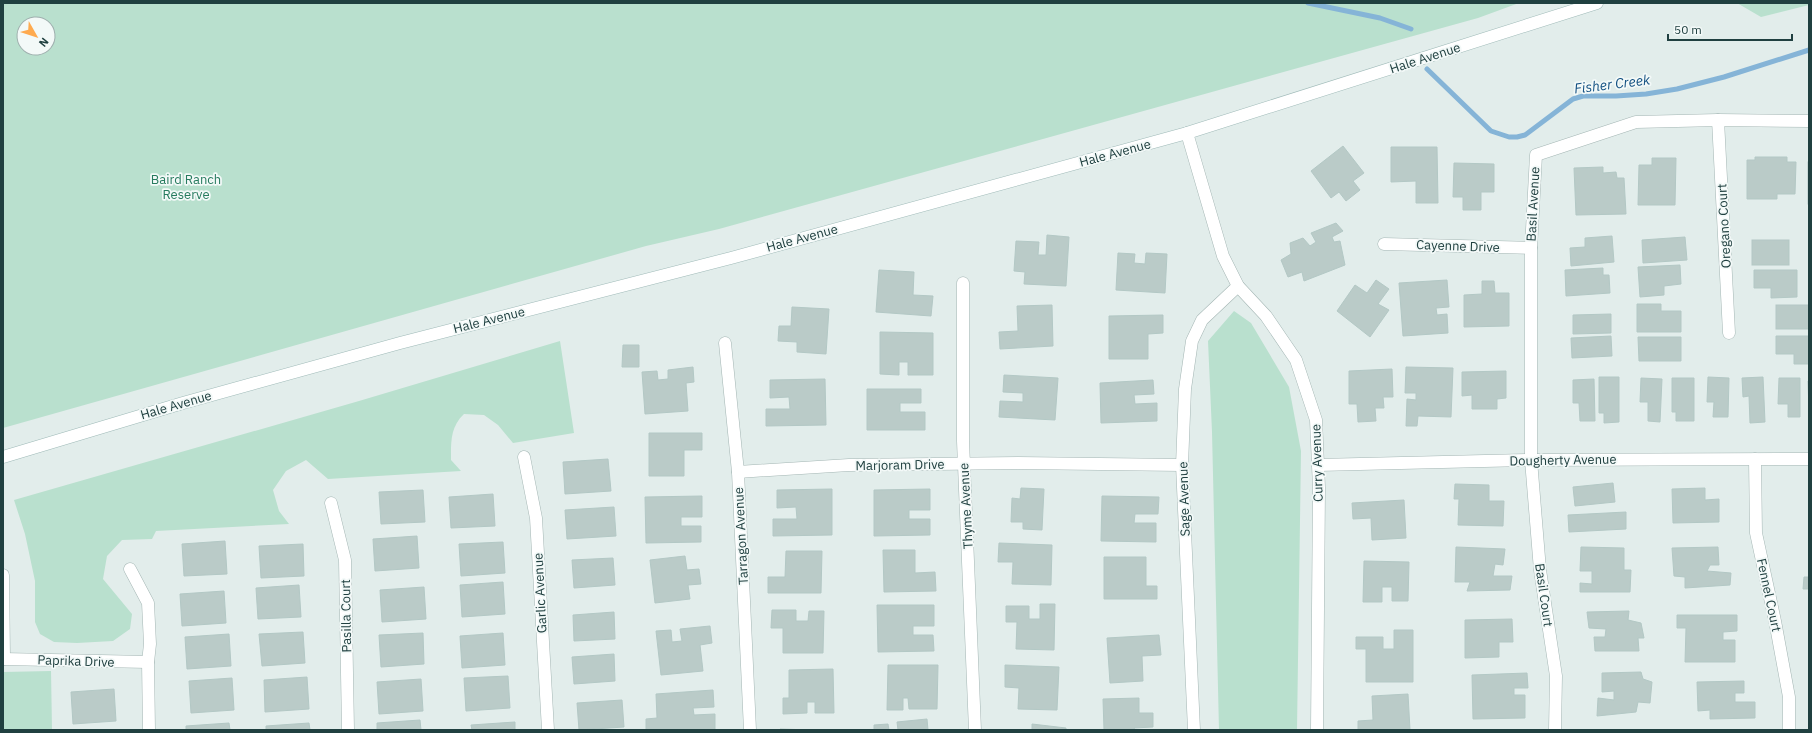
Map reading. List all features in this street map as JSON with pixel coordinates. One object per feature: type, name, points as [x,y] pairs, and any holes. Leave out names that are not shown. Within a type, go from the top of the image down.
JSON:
[{"type":"street","name":"Hale Avenue","points":[[3,457],[184,403],[385,347],[731,258],[1187,133],[1597,3]]},
{"type":"street","name":"Basil Avenue","points":[[1531,460],[1531,248],[1536,155],[1636,122],[1718,120],[1809,121]]},
{"type":"street","name":"Oregano Court","points":[[1718,120],[1729,333]]},
{"type":"street","name":"Curry Avenue","points":[[1187,133],[1222,256],[1238,286],[1266,316],[1296,360],[1316,420],[1318,465],[1318,730]]},
{"type":"street","name":"Cayenne Drive","points":[[1384,244],[1531,248]]},
{"type":"street","name":"Thyme Avenue","points":[[963,283],[964,464],[975,730]]},
{"type":"street","name":"Sage Avenue","points":[[1194,730],[1182,465],[1185,389],[1192,341],[1202,320],[1238,286]]},
{"type":"street","name":"Tarragon Avenue","points":[[725,343],[738,472],[750,730]]},
{"type":"street","name":"Garlic Avenue","points":[[524,457],[536,518],[548,730]]},
{"type":"street","name":"Dougherty Avenue","points":[[1318,465],[1531,460],[1809,458]]},
{"type":"street","name":"Fennel Court","points":[[1755,459],[1756,533],[1775,621],[1789,697],[1789,730]]},
{"type":"street","name":"Basil Court","points":[[1531,460],[1540,570],[1556,676],[1555,730]]},
{"type":"street","name":"Marjoram Drive","points":[[738,472],[849,466],[964,464],[1182,465]]},
{"type":"street","name":"Pasilla Court","points":[[331,503],[345,560],[348,730]]},
{"type":"street","points":[[130,569],[148,603],[150,644],[148,662],[149,730]]},
{"type":"street","points":[[3,575],[4,659]]},
{"type":"street","name":"Paprika Drive","points":[[4,659],[148,662]]},
{"type":"green space","name":"Baird Ranch Reserve","points":[[3,3],[1519,3],[1478,18],[719,229],[646,246],[3,428]]},
{"type":"green space","points":[[1737,3],[1809,3],[1809,5],[1761,17]]},
{"type":"green space","points":[[1234,311],[1251,323],[1289,387],[1301,451],[1297,730],[1219,730],[1212,432],[1208,341]]},
{"type":"green space","points":[[560,341],[574,433],[513,443],[498,425],[484,415],[464,414],[456,424],[452,436],[451,447],[451,460],[461,471],[328,479],[306,460],[286,471],[273,490],[279,511],[289,524],[156,531],[152,539],[122,540],[107,556],[103,579],[132,614],[130,629],[113,641],[77,643],[54,642],[40,634],[35,622],[35,581],[25,534],[14,500],[359,401]]},
{"type":"green space","points":[[51,671],[52,730],[3,730],[3,672]]},
{"type":"building","points":[[1343,146],[1364,173],[1353,181],[1360,190],[1346,201],[1339,192],[1331,198],[1311,171]]},
{"type":"building","points":[[1391,147],[1437,147],[1438,203],[1416,203],[1416,181],[1391,182]]},
{"type":"building","points":[[1755,157],[1787,157],[1787,162],[1796,162],[1795,194],[1777,194],[1777,199],[1747,199],[1747,160],[1755,160]]},
{"type":"building","points":[[1652,158],[1676,158],[1675,205],[1638,205],[1639,165],[1652,165]]},
{"type":"building","points":[[1809,162],[1809,204],[1808,204]]},
{"type":"building","points":[[1454,163],[1494,164],[1494,192],[1481,192],[1481,210],[1463,210],[1463,197],[1453,197]]},
{"type":"building","points":[[1603,167],[1603,173],[1616,172],[1617,178],[1624,178],[1626,214],[1576,215],[1574,168]]},
{"type":"building","points":[[1336,223],[1343,231],[1332,237],[1334,242],[1340,241],[1345,265],[1304,281],[1302,272],[1288,277],[1281,260],[1291,254],[1290,243],[1303,238],[1310,246],[1316,242],[1311,233]]},
{"type":"building","points":[[1047,235],[1069,237],[1066,286],[1024,284],[1025,272],[1014,271],[1016,241],[1039,242],[1038,255],[1046,255]]},
{"type":"building","points":[[1612,236],[1614,262],[1571,266],[1570,248],[1585,247],[1585,238]]},
{"type":"building","points":[[1685,237],[1687,260],[1643,263],[1642,240]]},
{"type":"building","points":[[1752,240],[1789,240],[1789,265],[1752,265]]},
{"type":"building","points":[[1118,253],[1135,254],[1134,263],[1145,264],[1146,253],[1167,254],[1165,293],[1116,290]]},
{"type":"building","points":[[1680,265],[1681,284],[1664,286],[1664,295],[1640,297],[1638,267]]},
{"type":"building","points":[[1603,268],[1603,275],[1609,275],[1610,293],[1566,296],[1565,270]]},
{"type":"building","points":[[879,270],[914,272],[913,295],[933,296],[931,316],[876,312]]},
{"type":"building","points":[[1754,270],[1797,270],[1797,297],[1771,298],[1771,288],[1754,288]]},
{"type":"building","points":[[1376,280],[1389,289],[1378,304],[1389,310],[1370,337],[1337,311],[1355,285],[1367,293]]},
{"type":"building","points":[[1447,280],[1449,307],[1436,308],[1437,315],[1447,314],[1448,333],[1403,336],[1399,283]]},
{"type":"building","points":[[1482,281],[1494,281],[1495,293],[1509,293],[1509,326],[1464,327],[1464,295],[1482,294]]},
{"type":"building","points":[[1637,304],[1661,304],[1661,311],[1681,311],[1681,332],[1637,332]]},
{"type":"building","points":[[1052,305],[1053,346],[1000,349],[999,332],[1018,331],[1017,306]]},
{"type":"building","points":[[1776,305],[1809,305],[1809,329],[1776,329]]},
{"type":"building","points":[[792,307],[829,309],[826,354],[797,352],[797,342],[778,341],[779,326],[791,326]]},
{"type":"building","points":[[1611,314],[1611,333],[1573,334],[1573,315]]},
{"type":"building","points":[[1163,315],[1163,333],[1148,334],[1148,359],[1109,359],[1109,316]]},
{"type":"building","points":[[880,332],[933,333],[933,375],[908,375],[908,362],[899,362],[899,375],[880,374]]},
{"type":"building","points":[[1611,336],[1612,356],[1572,358],[1571,338]]},
{"type":"building","points":[[1776,336],[1809,336],[1809,364],[1794,364],[1794,354],[1776,354]]},
{"type":"building","points":[[1638,337],[1681,337],[1681,361],[1639,361]]},
{"type":"building","points":[[623,345],[639,345],[639,367],[622,367]]},
{"type":"building","points":[[693,367],[694,382],[686,383],[688,411],[645,414],[642,372],[657,371],[658,380],[668,379],[668,370]]},
{"type":"building","points":[[1406,367],[1453,368],[1451,417],[1418,416],[1417,426],[1406,426],[1407,399],[1416,400],[1416,393],[1405,393]]},
{"type":"building","points":[[1392,369],[1393,397],[1383,397],[1384,408],[1375,408],[1376,421],[1358,422],[1357,404],[1349,404],[1349,371]]},
{"type":"building","points":[[1506,371],[1506,398],[1497,399],[1497,409],[1472,409],[1472,395],[1462,396],[1462,372]]},
{"type":"building","points":[[1004,375],[1058,378],[1055,420],[999,417],[1000,401],[1023,402],[1023,393],[1003,392]]},
{"type":"building","points":[[1599,377],[1619,377],[1619,422],[1604,423],[1604,413],[1599,413]]},
{"type":"building","points":[[1708,377],[1729,378],[1728,417],[1713,417],[1714,402],[1707,402]]},
{"type":"building","points":[[1763,377],[1765,422],[1750,423],[1749,396],[1743,397],[1742,378]]},
{"type":"building","points":[[1641,378],[1662,379],[1660,422],[1648,421],[1648,402],[1640,402]]},
{"type":"building","points":[[1672,378],[1694,378],[1694,421],[1676,421],[1676,412],[1672,412]]},
{"type":"building","points":[[1779,378],[1800,378],[1800,417],[1788,417],[1788,404],[1778,404]]},
{"type":"building","points":[[825,379],[826,425],[766,426],[766,409],[790,409],[789,397],[770,398],[770,380]]},
{"type":"building","points":[[1594,379],[1595,421],[1580,421],[1579,403],[1573,403],[1573,380]]},
{"type":"building","points":[[1153,380],[1154,394],[1134,395],[1135,404],[1157,403],[1157,421],[1101,423],[1100,383]]},
{"type":"building","points":[[1808,381],[1809,381],[1809,411]]},
{"type":"building","points":[[867,389],[921,389],[921,403],[900,403],[900,412],[925,412],[925,430],[867,430]]},
{"type":"building","points":[[649,433],[702,433],[702,450],[684,450],[684,476],[649,476]]},
{"type":"building","points":[[608,459],[611,491],[565,494],[563,462]]},
{"type":"building","points":[[1613,483],[1615,502],[1575,506],[1573,487]]},
{"type":"building","points":[[1455,484],[1489,485],[1489,501],[1504,501],[1503,526],[1458,525],[1459,499],[1454,499]]},
{"type":"building","points":[[1021,488],[1044,489],[1042,530],[1023,529],[1023,522],[1011,522],[1012,498],[1020,499]]},
{"type":"building","points":[[1705,488],[1705,500],[1719,499],[1719,522],[1673,523],[1672,489]]},
{"type":"building","points":[[832,489],[832,535],[773,536],[773,519],[797,519],[796,507],[777,508],[777,490]]},
{"type":"building","points":[[930,489],[930,510],[909,510],[909,519],[930,519],[930,535],[874,536],[874,490]]},
{"type":"building","points":[[423,490],[425,522],[381,524],[379,492]]},
{"type":"building","points":[[493,494],[495,526],[451,528],[449,497]]},
{"type":"building","points":[[702,496],[702,517],[681,517],[681,526],[701,526],[701,542],[646,543],[645,497]]},
{"type":"building","points":[[1102,496],[1159,497],[1158,514],[1135,514],[1134,523],[1156,523],[1156,542],[1101,541]]},
{"type":"building","points":[[1404,500],[1406,538],[1372,540],[1371,518],[1353,519],[1352,503]]},
{"type":"building","points":[[614,507],[616,536],[567,539],[565,510]]},
{"type":"building","points":[[1626,512],[1626,529],[1569,532],[1568,515]]},
{"type":"building","points":[[417,536],[419,568],[375,571],[373,539]]},
{"type":"building","points":[[225,541],[227,574],[184,576],[182,544]]},
{"type":"building","points":[[503,542],[505,573],[461,576],[459,544]]},
{"type":"building","points":[[999,543],[1052,545],[1051,585],[1012,584],[1013,562],[998,562]]},
{"type":"building","points":[[303,544],[304,576],[261,578],[259,546]]},
{"type":"building","points":[[1456,547],[1505,549],[1503,565],[1495,564],[1493,576],[1512,576],[1510,590],[1467,591],[1470,582],[1455,582]]},
{"type":"building","points":[[1581,547],[1624,548],[1624,570],[1631,570],[1630,592],[1580,592],[1580,583],[1592,584],[1592,571],[1580,571]]},
{"type":"building","points":[[1718,547],[1719,565],[1710,565],[1707,571],[1731,573],[1730,585],[1685,588],[1685,577],[1674,576],[1672,548]]},
{"type":"building","points":[[883,550],[915,550],[915,573],[935,572],[936,591],[884,592]]},
{"type":"building","points":[[786,551],[822,551],[821,593],[768,593],[768,577],[785,577]]},
{"type":"building","points":[[685,556],[687,570],[699,569],[701,584],[688,585],[690,599],[655,603],[650,560]]},
{"type":"building","points":[[1104,557],[1146,557],[1146,586],[1157,586],[1157,599],[1104,599]]},
{"type":"building","points":[[613,558],[615,585],[574,588],[572,560]]},
{"type":"building","points":[[1364,561],[1409,562],[1408,601],[1392,601],[1392,587],[1382,587],[1382,602],[1363,602]]},
{"type":"building","points":[[1804,577],[1809,577],[1809,589],[1803,589]]},
{"type":"building","points":[[503,582],[505,614],[462,617],[460,585]]},
{"type":"building","points":[[299,585],[301,617],[258,619],[256,588]]},
{"type":"building","points":[[424,587],[426,619],[382,622],[380,590]]},
{"type":"building","points":[[224,591],[226,623],[182,626],[180,594]]},
{"type":"building","points":[[1040,604],[1055,604],[1054,650],[1016,649],[1017,622],[1006,622],[1006,606],[1029,606],[1029,619],[1040,619]]},
{"type":"building","points":[[877,605],[934,605],[934,626],[913,626],[913,635],[933,635],[934,651],[878,652]]},
{"type":"building","points":[[772,610],[796,610],[796,621],[808,621],[809,611],[824,611],[823,653],[783,653],[783,628],[771,628]]},
{"type":"building","points":[[1629,611],[1628,620],[1641,623],[1644,638],[1638,638],[1639,651],[1595,651],[1594,637],[1605,637],[1606,629],[1589,628],[1587,612]]},
{"type":"building","points":[[614,612],[615,639],[574,641],[573,615]]},
{"type":"building","points":[[1677,615],[1737,615],[1737,631],[1723,632],[1723,640],[1735,640],[1735,662],[1685,662],[1686,628],[1677,628]]},
{"type":"building","points":[[1512,619],[1513,642],[1499,642],[1499,657],[1465,658],[1465,620]]},
{"type":"building","points":[[710,626],[712,643],[700,645],[703,671],[661,675],[656,631],[671,630],[672,642],[682,641],[680,629]]},
{"type":"building","points":[[1394,630],[1413,630],[1413,682],[1366,682],[1366,649],[1356,649],[1356,637],[1383,637],[1383,649],[1394,649]]},
{"type":"building","points":[[303,632],[305,663],[262,666],[259,634]]},
{"type":"building","points":[[423,633],[424,664],[381,667],[379,635]]},
{"type":"building","points":[[503,633],[505,665],[462,668],[460,636]]},
{"type":"building","points":[[229,634],[231,666],[187,669],[185,637]]},
{"type":"building","points":[[1159,635],[1161,655],[1142,656],[1143,681],[1110,683],[1107,638]]},
{"type":"building","points":[[614,654],[615,681],[574,684],[572,657]]},
{"type":"building","points":[[888,665],[938,665],[937,709],[909,709],[908,698],[903,698],[903,710],[887,710]]},
{"type":"building","points":[[1005,665],[1059,667],[1057,710],[1018,709],[1019,688],[1005,687]]},
{"type":"building","points":[[833,669],[834,713],[815,713],[815,702],[807,702],[807,713],[783,714],[783,698],[789,698],[789,670]]},
{"type":"building","points":[[1641,672],[1643,679],[1652,682],[1650,703],[1638,702],[1636,712],[1597,716],[1598,698],[1614,700],[1614,691],[1602,692],[1602,673]]},
{"type":"building","points":[[1527,673],[1528,688],[1514,688],[1514,695],[1525,695],[1525,718],[1473,719],[1472,675]]},
{"type":"building","points":[[508,676],[510,708],[466,711],[464,678]]},
{"type":"building","points":[[307,677],[309,709],[265,712],[264,680]]},
{"type":"building","points":[[232,678],[234,710],[191,713],[189,681]]},
{"type":"building","points":[[421,679],[423,711],[379,714],[377,682]]},
{"type":"building","points":[[1744,681],[1744,693],[1735,693],[1735,702],[1755,702],[1755,718],[1710,719],[1710,710],[1698,711],[1697,682]]},
{"type":"building","points":[[114,689],[116,721],[73,724],[71,692]]},
{"type":"building","points":[[713,690],[714,707],[693,708],[694,715],[715,714],[715,730],[646,730],[646,719],[657,718],[656,694]]},
{"type":"building","points":[[1408,694],[1410,730],[1358,730],[1358,721],[1373,720],[1372,696]]},
{"type":"building","points":[[1139,698],[1139,713],[1153,713],[1153,727],[1134,728],[1135,730],[1104,730],[1103,699]]},
{"type":"building","points":[[622,700],[624,727],[579,730],[577,703]]},
{"type":"building","points":[[927,719],[928,730],[898,730],[897,722]]},
{"type":"building","points":[[420,720],[421,730],[377,730],[377,723]]},
{"type":"building","points":[[515,722],[515,730],[472,730],[471,725]]},
{"type":"building","points":[[229,723],[230,730],[186,730],[186,726]]},
{"type":"building","points":[[309,723],[310,730],[266,730],[266,726]]},
{"type":"building","points":[[888,724],[889,730],[874,730],[874,725]]},
{"type":"building","points":[[1032,724],[1066,728],[1066,730],[1032,730]]},
{"type":"building","points":[[780,729],[811,730],[780,730]]},
{"type":"waterway","name":"Fisher Creek","points":[[1308,3],[1380,18],[1411,29]]},
{"type":"waterway","name":"Fisher Creek","points":[[1427,69],[1491,131],[1509,137],[1517,137],[1525,135],[1573,99],[1583,96],[1646,94],[1677,89],[1724,77],[1809,50]]}]
